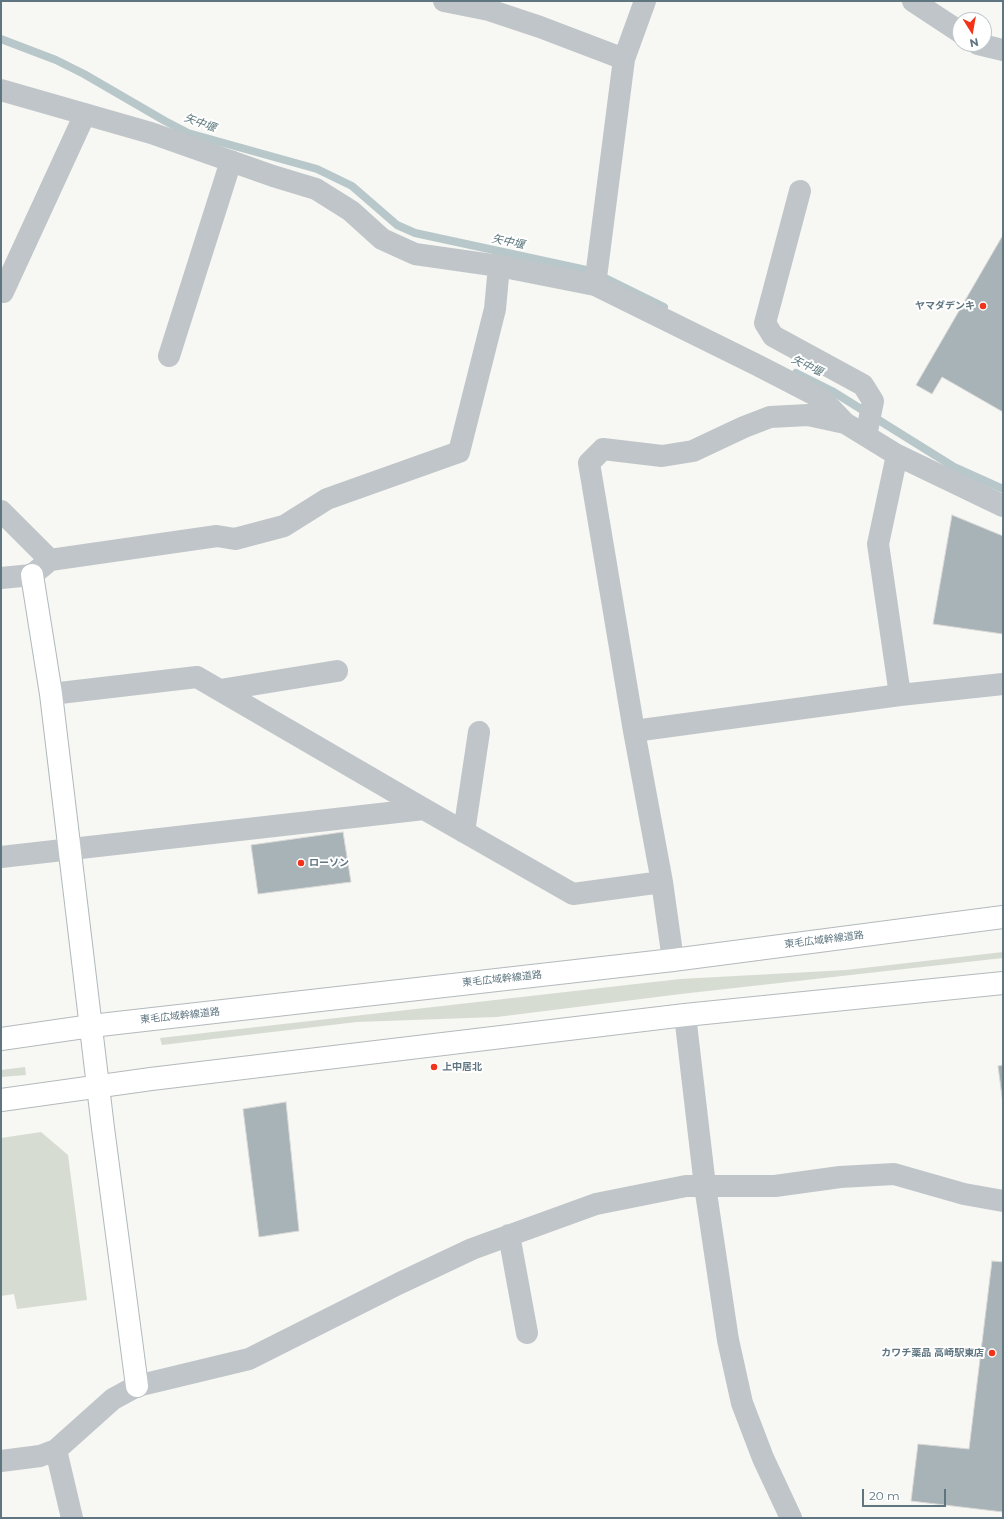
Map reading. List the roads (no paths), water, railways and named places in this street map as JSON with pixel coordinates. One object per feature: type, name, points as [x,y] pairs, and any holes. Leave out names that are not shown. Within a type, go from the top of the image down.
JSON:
[{"type":"main road","points":[[32,575],[51,694],[97,1085],[137,1386]]},
{"type":"main road","name":"東毛広域幹線道路","points":[[1,1039],[91,1026],[673,960],[1003,917]]},
{"type":"main road","points":[[1,1100],[97,1085],[685,1015],[1003,983]]},
{"type":"street","points":[[444,1],[489,10],[540,27],[624,60]]},
{"type":"street","points":[[595,284],[624,60],[645,1]]},
{"type":"street","points":[[913,1],[952,27]]},
{"type":"street","points":[[992,47],[1003,50]]},
{"type":"street","points":[[1,90],[151,133],[231,161],[316,188],[351,211],[382,239],[415,254],[500,266],[595,284],[820,398],[844,423]]},
{"type":"street","points":[[1,290],[4,292],[86,114]]},
{"type":"street","points":[[169,356],[231,161]]},
{"type":"street","points":[[800,191],[765,323],[772,336],[863,385],[873,401],[867,432]]},
{"type":"street","points":[[1,578],[32,575],[50,560],[217,536],[234,539],[284,526],[327,499],[459,452],[495,309],[500,266]]},
{"type":"street","points":[[673,960],[662,882],[634,731],[589,463],[603,449],[662,456],[693,451],[744,427],[770,417],[808,415],[844,423],[867,432],[897,455],[1003,506]]},
{"type":"street","points":[[897,455],[878,544],[900,695]]},
{"type":"street","points":[[1,511],[50,560]]},
{"type":"street","points":[[220,690],[337,671]]},
{"type":"street","points":[[51,694],[197,677],[573,894],[662,882]]},
{"type":"street","points":[[634,731],[900,695],[1003,684]]},
{"type":"street","points":[[464,832],[478,732]]},
{"type":"street","points":[[1,857],[424,809]]},
{"type":"street","points":[[685,1015],[705,1186],[728,1340],[742,1402],[763,1458],[791,1518]]},
{"type":"street","points":[[1,1461],[40,1456],[56,1450],[113,1399],[137,1386],[249,1359],[400,1283],[472,1249],[596,1204],[686,1186],[775,1186],[840,1177],[894,1174],[964,1194],[1003,1201]]},
{"type":"street","points":[[509,1235],[527,1332]]},
{"type":"street","points":[[56,1450],[72,1518]]},
{"type":"waterway","name":"矢中堰","points":[[1,39],[56,60],[84,74],[188,133],[317,169],[352,186],[397,225],[415,233],[591,271],[664,307]]},
{"type":"waterway","name":"矢中堰","points":[[796,373],[832,391],[954,467],[1003,489]]},
{"type":"place","name":"ヤマダデンキ","points":[[983,306]]},
{"type":"place","name":"ローソン","points":[[301,863]]},
{"type":"place","name":"上中居北","points":[[434,1067]]},
{"type":"place","name":"カワチ薬品 高崎駅東店","points":[[992,1353]]}]
